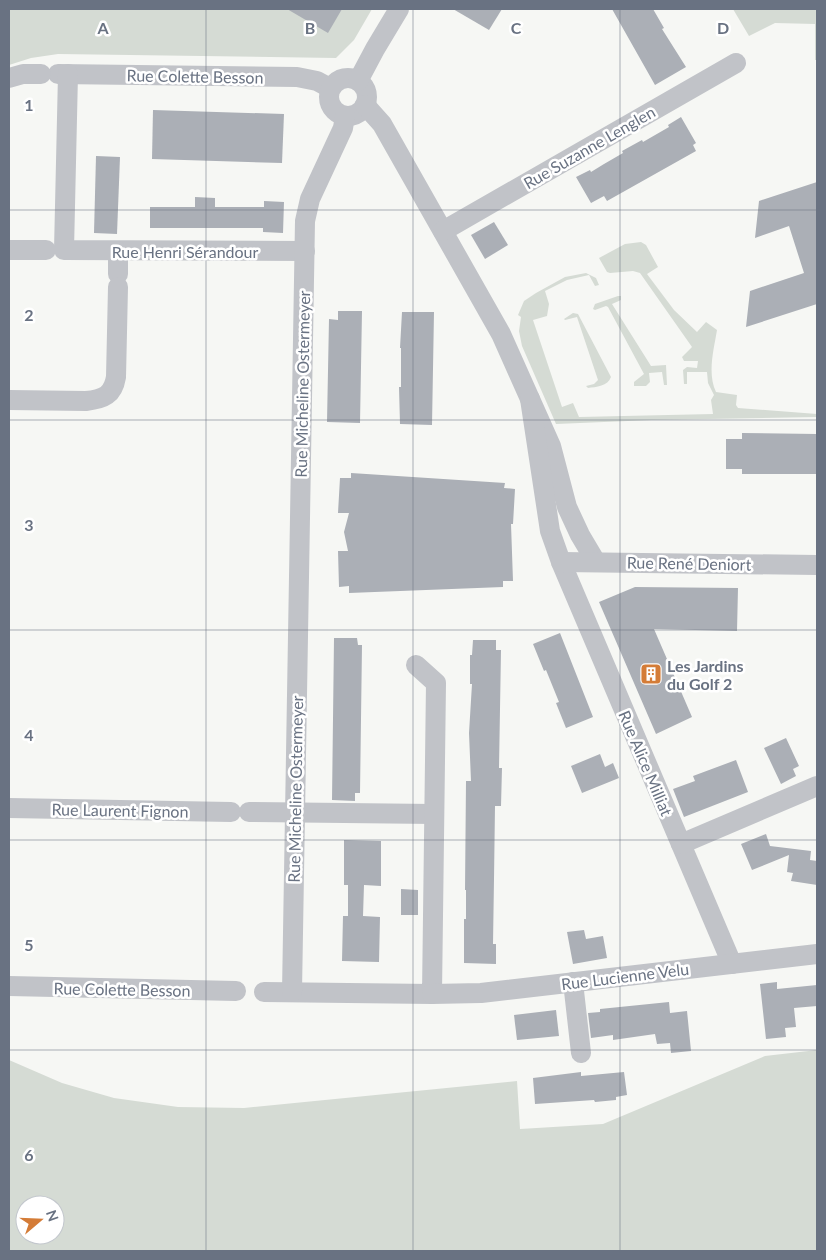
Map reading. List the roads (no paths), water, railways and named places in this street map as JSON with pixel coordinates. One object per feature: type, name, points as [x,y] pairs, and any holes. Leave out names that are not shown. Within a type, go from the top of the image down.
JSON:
[{"type":"street","points":[[358,81],[374,48],[398,9]]},
{"type":"street","name":"Rue Suzanne Lenglen","points":[[442,232],[736,63]]},
{"type":"street","name":"Rue Colette Besson","points":[[9,78],[23,74],[297,77],[317,81],[330,88]]},
{"type":"street","points":[[55,250],[56,74]]},
{"type":"street","points":[[346,78],[358,81],[362,84],[367,95],[365,105],[357,114],[345,116],[339,114],[331,106],[328,94],[330,88],[334,83],[346,78]]},
{"type":"street","points":[[365,105],[382,124],[501,334],[551,446],[567,507],[580,535],[596,562]]},
{"type":"street","name":"Rue Micheline Ostermeyer","points":[[292,992],[304,251],[307,210],[343,128],[345,116]]},
{"type":"street","name":"Rue Henri Sérandour","points":[[9,250],[304,251]]},
{"type":"street","points":[[9,400],[86,402],[98,400],[109,394],[114,386],[116,377],[118,250]]},
{"type":"street","points":[[530,400],[550,530],[560,562]]},
{"type":"street","name":"Rue René Deniort","points":[[560,562],[817,565]]},
{"type":"street","name":"Rue Alice Milliat","points":[[560,562],[732,964]]},
{"type":"street","points":[[264,992],[432,994],[436,683],[416,665]]},
{"type":"street","points":[[681,844],[817,786]]},
{"type":"street","name":"Rue Laurent Fignon","points":[[9,808],[434,814]]},
{"type":"street","name":"Rue Lucienne Velu","points":[[432,994],[481,993],[817,954]]},
{"type":"street","points":[[574,982],[581,1053]]},
{"type":"street","name":"Rue Colette Besson","points":[[9,986],[236,991]]},
{"type":"place","name":"Les Jardins du Golf 2","points":[[651,674]]}]
